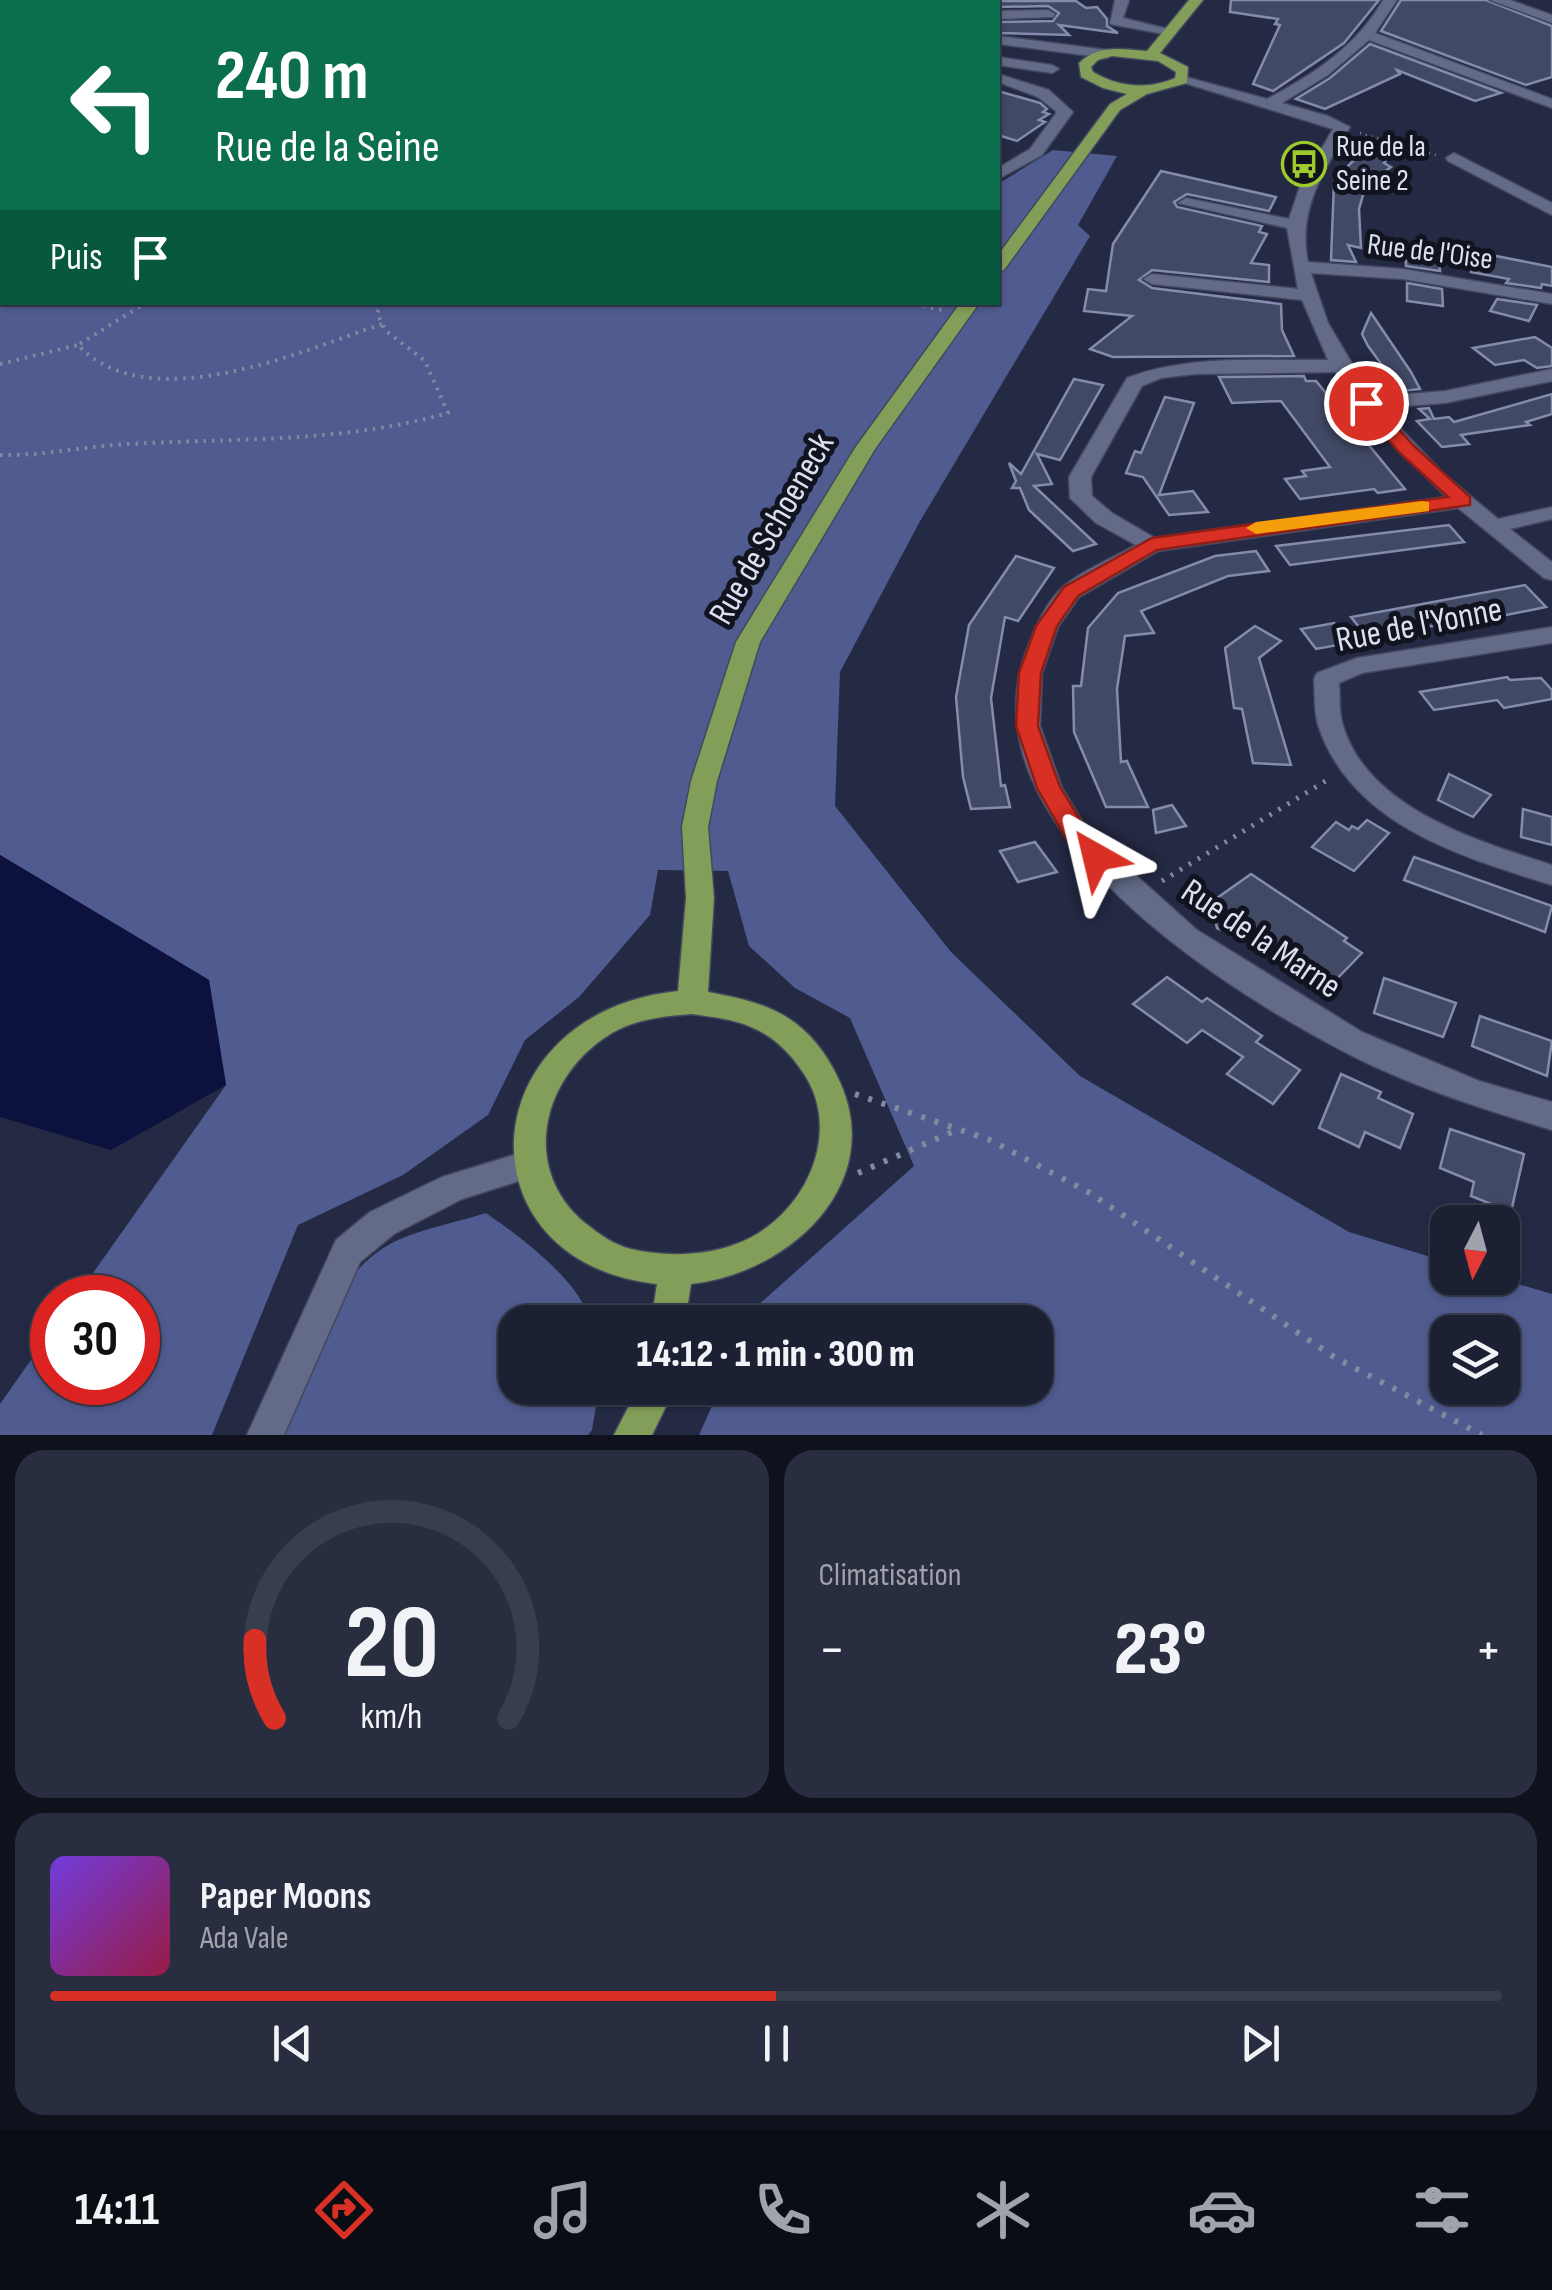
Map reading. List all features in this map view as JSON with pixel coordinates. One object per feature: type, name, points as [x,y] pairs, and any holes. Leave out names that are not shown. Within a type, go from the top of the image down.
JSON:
[{"type":"main road","points":[[1152,54],[1196,0]]},
{"type":"main road","points":[[1106,85],[1144,90],[1171,86],[1182,80],[1183,70],[1152,54],[1106,54],[1088,60],[1084,66],[1086,74],[1106,85],[1114,94],[1115,106]]},
{"type":"main road","points":[[1000,263],[1115,106],[1144,90]]},
{"type":"main road","name":"Rue de Schoeneck","points":[[692,1002],[700,898],[696,827],[704,781],[748,642],[865,448],[967,309]]},
{"type":"main road","points":[[692,1002],[735,1008],[774,1024],[806,1051],[828,1084],[837,1118],[836,1153],[823,1188],[799,1221],[764,1248],[722,1264],[676,1270],[620,1260],[572,1235],[549,1210],[534,1181],[529,1120],[538,1092],[575,1043],[600,1025],[629,1012],[692,1002]]},
{"type":"main road","points":[[671,1305],[676,1270]]},
{"type":"main road","points":[[632,1435],[649,1405]]},
{"type":"street","points":[[1122,0],[1114,21],[1169,32]]},
{"type":"street","points":[[1271,103],[1352,53],[1390,0]]},
{"type":"street","points":[[1497,0],[1552,19]]},
{"type":"street","points":[[1000,15],[1048,14]]},
{"type":"street","points":[[1368,35],[1552,104]]},
{"type":"street","points":[[1000,40],[1106,54]]},
{"type":"street","points":[[1066,48],[1088,60]]},
{"type":"street","points":[[1000,61],[1052,69]]},
{"type":"street","points":[[1000,79],[1037,90],[1058,102],[1065,112],[1036,152],[1000,173]]},
{"type":"street","points":[[1182,80],[1271,103],[1342,128],[1313,174],[1295,225],[1307,294],[1338,366],[1406,449],[1552,573]]},
{"type":"street","points":[[1454,158],[1552,210]]},
{"type":"street","points":[[1186,202],[1295,225]]},
{"type":"street","name":"Rue de l'Oise","points":[[1301,267],[1403,274],[1552,299]]},
{"type":"street","points":[[1152,279],[1307,294]]},
{"type":"street","points":[[1152,544],[1104,518],[1081,498],[1080,477],[1134,382],[1157,372],[1195,368],[1338,366]]},
{"type":"street","points":[[1366,403],[1445,396],[1552,375]]},
{"type":"street","name":"Rue de la Marne","points":[[1463,501],[1152,544],[1071,592],[1047,626],[1030,673],[1027,726],[1049,788],[1080,840],[1138,896],[1253,984],[1352,1040],[1473,1093],[1552,1116]]},
{"type":"street","points":[[1493,526],[1552,513]]},
{"type":"street","name":"Rue de l'Yonne","points":[[1552,635],[1358,666],[1326,679],[1324,707],[1347,767],[1386,804],[1439,834],[1552,875]]},
{"type":"street","points":[[265,1435],[348,1251],[382,1223],[454,1187],[530,1164]]},
{"type":"path","points":[[1342,128],[1426,154],[1454,158]]},
{"type":"path","points":[[0,364],[78,345],[141,305]]},
{"type":"path","points":[[0,455],[155,443],[258,443],[414,425],[448,413],[425,361],[382,324],[377,313],[381,305]]},
{"type":"path","points":[[932,305],[967,309]]},
{"type":"path","points":[[78,345],[95,364],[120,372],[206,376],[261,366],[382,324]]},
{"type":"path","points":[[1138,896],[1347,767]]},
{"type":"path","points":[[828,1084],[990,1140],[1090,1193],[1334,1356],[1482,1435]]},
{"type":"path","points":[[823,1188],[956,1130]]},
{"type":"shaded area","points":[[1053,150],[1117,156],[1078,225],[1090,236],[919,523],[840,672],[835,806],[951,952],[1080,1076],[1349,1232],[1430,1257],[1430,1295],[1520,1295],[1520,1285],[1552,1294],[1552,1435],[699,1435],[712,1405],[1053,1405],[1053,1305],[758,1305],[914,1166],[850,1018],[795,988],[749,946],[728,871],[658,870],[650,915],[579,997],[525,1040],[488,1115],[403,1175],[298,1225],[212,1435],[0,1435],[0,1404],[30,1361],[30,1405],[160,1405],[160,1275],[92,1275],[226,1085],[209,980],[0,855],[0,305],[1000,305],[1000,183]]},
{"type":"shaded area","points":[[0,855],[209,980],[226,1085],[111,1150],[0,1117]]},
{"type":"shaded area","points":[[486,1213],[548,1261],[575,1291],[584,1305],[498,1305],[498,1405],[596,1405],[588,1435],[285,1435],[312,1352],[353,1275],[373,1255],[398,1240]]},
{"type":"building","points":[[1231,0],[1379,0],[1344,43],[1273,91],[1253,84],[1280,25],[1275,24],[1278,19],[1230,12]]},
{"type":"building","points":[[1401,0],[1486,0],[1552,26],[1552,77],[1526,85],[1381,31]]},
{"type":"building","points":[[1000,1],[1076,1],[1086,8],[1097,7],[1107,19],[1107,26],[1118,33],[1059,25],[1069,35],[1000,33],[1000,22],[1053,21],[1059,13],[1048,6],[1000,7]]},
{"type":"building","points":[[1370,44],[1501,93],[1475,101],[1397,70],[1400,74],[1325,109],[1296,99],[1330,78]]},
{"type":"building","points":[[1000,92],[1040,103],[1047,109],[1043,112],[1049,114],[1039,120],[1045,122],[1017,141],[1000,136]]},
{"type":"building","points":[[1371,143],[1396,149],[1384,163],[1391,167],[1366,185],[1359,209],[1361,248],[1348,245],[1356,262],[1331,260],[1334,182],[1348,173],[1343,171]]},
{"type":"building","points":[[1161,171],[1276,197],[1269,211],[1187,194],[1174,202],[1177,207],[1262,226],[1259,232],[1267,234],[1251,263],[1269,265],[1269,282],[1152,270],[1139,280],[1152,288],[1281,304],[1282,330],[1294,356],[1113,357],[1090,349],[1132,316],[1084,311],[1088,289],[1106,291],[1113,244]]},
{"type":"building","points":[[1405,245],[1439,252],[1440,271],[1406,266]]},
{"type":"building","points":[[1476,252],[1552,267],[1552,286],[1506,283],[1509,279],[1471,272]]},
{"type":"building","points":[[1407,283],[1442,289],[1443,306],[1407,301]]},
{"type":"building","points":[[1497,299],[1537,305],[1529,321],[1490,311]]},
{"type":"building","points":[[1371,313],[1420,389],[1401,391],[1368,346],[1362,334]]},
{"type":"building","points":[[1535,337],[1552,348],[1552,366],[1537,368],[1524,360],[1495,365],[1473,348]]},
{"type":"building","points":[[1304,376],[1306,381],[1316,381],[1405,489],[1300,499],[1285,479],[1306,476],[1302,471],[1330,467],[1281,401],[1232,403],[1219,377]]},
{"type":"building","points":[[1074,379],[1103,385],[1060,460],[1037,454],[1052,484],[1034,486],[1096,544],[1073,551],[1029,510],[1020,488],[1012,488],[1016,481],[1009,463],[1021,474]]},
{"type":"building","points":[[1552,394],[1552,414],[1526,422],[1530,425],[1461,435],[1469,444],[1442,447],[1417,421],[1430,419],[1419,409],[1429,408],[1434,419],[1449,417],[1454,422]]},
{"type":"building","points":[[1165,397],[1194,403],[1159,495],[1193,491],[1208,512],[1169,515],[1143,477],[1126,473],[1135,451],[1141,453]]},
{"type":"building","points":[[1449,525],[1464,542],[1290,565],[1276,546]]},
{"type":"building","points":[[1256,551],[1269,571],[1228,576],[1141,611],[1154,633],[1125,636],[1117,689],[1121,762],[1127,761],[1148,807],[1106,807],[1074,732],[1073,686],[1081,686],[1088,628],[1118,593],[1215,556]]},
{"type":"building","points":[[1016,556],[1054,568],[1018,621],[1005,617],[991,698],[1001,786],[1005,785],[1010,807],[971,809],[963,777],[956,697],[969,625]]},
{"type":"building","points":[[1525,585],[1546,607],[1447,627],[1444,624],[1367,637],[1351,617]]},
{"type":"building","points":[[1334,623],[1349,643],[1316,649],[1301,629]]},
{"type":"building","points":[[1255,626],[1281,641],[1259,658],[1291,765],[1253,763],[1242,709],[1234,708],[1225,648]]},
{"type":"building","points":[[1507,677],[1541,678],[1552,690],[1552,699],[1504,708],[1497,700],[1434,710],[1420,692]]},
{"type":"building","points":[[1449,774],[1491,795],[1473,817],[1438,800]]},
{"type":"building","points":[[1172,805],[1186,826],[1156,833],[1153,810]]},
{"type":"building","points":[[1523,809],[1552,817],[1552,845],[1521,837]]},
{"type":"building","points":[[1367,820],[1389,833],[1354,871],[1312,847],[1336,822],[1349,830],[1352,826],[1358,829]]},
{"type":"building","points":[[1035,842],[1057,872],[1018,882],[1000,851]]},
{"type":"building","points":[[1414,857],[1552,906],[1545,932],[1404,880]]},
{"type":"building","points":[[1251,874],[1347,938],[1344,941],[1362,953],[1328,988],[1238,931],[1217,928],[1214,915],[1203,908]]},
{"type":"building","points":[[1167,977],[1202,1002],[1207,998],[1262,1036],[1256,1042],[1300,1070],[1273,1104],[1227,1074],[1243,1057],[1202,1030],[1187,1043],[1133,1004]]},
{"type":"building","points":[[1384,978],[1456,1003],[1443,1037],[1374,1013]]},
{"type":"building","points":[[1480,1016],[1552,1041],[1547,1076],[1472,1046]]},
{"type":"building","points":[[1341,1074],[1381,1092],[1378,1098],[1413,1114],[1400,1148],[1365,1132],[1359,1147],[1319,1128]]},
{"type":"building","points":[[1450,1129],[1524,1154],[1513,1205],[1494,1205],[1471,1196],[1474,1182],[1440,1168]]},
{"type":"slow traffic","points":[[1256,528],[1422,506]]},
{"type":"place","name":"Rue de la Seine 2","points":[[1304,164]]},
{"type":"route","points":[[1096,857],[1080,840],[1049,788],[1027,726],[1030,673],[1047,626],[1071,592],[1152,544],[1463,501],[1406,449],[1366,403]]}]
